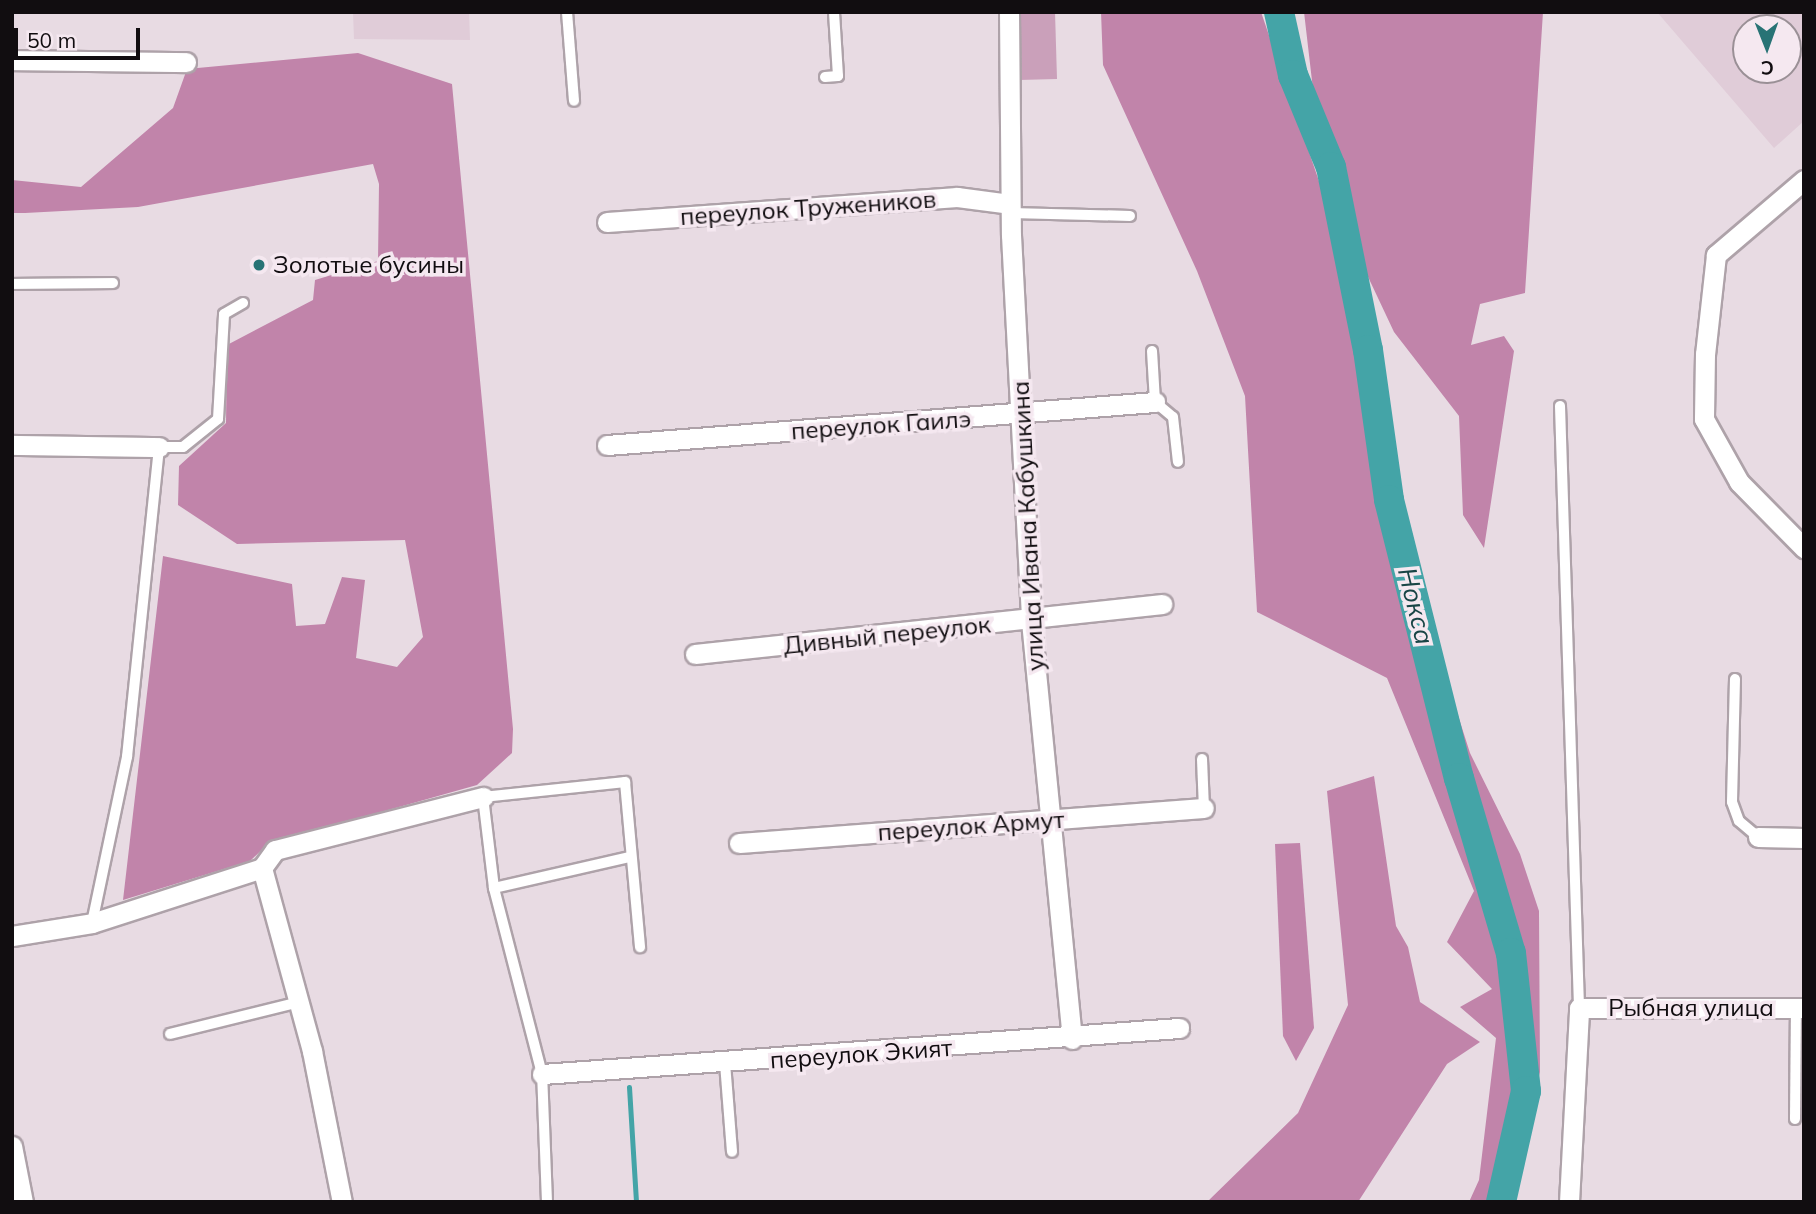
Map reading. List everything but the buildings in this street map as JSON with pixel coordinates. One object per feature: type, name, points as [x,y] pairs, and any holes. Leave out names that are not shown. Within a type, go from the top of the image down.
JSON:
[{"type":"street","name":"улица Ивана Кабушкина","points":[[1009,12],[1010,208],[1031,621],[1047,822],[1072,1039]]},
{"type":"street","points":[[12,60],[186,62]]},
{"type":"street","points":[[1804,180],[1716,255],[1705,354],[1704,419],[1739,482],[1804,548]]},
{"type":"street","name":"переулок Тружеников","points":[[607,222],[957,197],[1010,208]]},
{"type":"street","name":"переулок Гаилэ","points":[[607,445],[1022,415],[1155,402]]},
{"type":"street","points":[[12,445],[159,447]]},
{"type":"street","name":"Дивный переулок","points":[[695,654],[1031,621],[1163,604]]},
{"type":"street","points":[[12,936],[92,923],[262,868],[275,850],[483,797]]},
{"type":"street","name":"переулок Армут","points":[[739,842],[1047,822],[1204,808]]},
{"type":"street","points":[[1758,837],[1804,838]]},
{"type":"street","points":[[262,868],[299,1002],[342,1202]]},
{"type":"street","points":[[1569,1202],[1579,1008]]},
{"type":"street","name":"Рыбная улица","points":[[1579,1008],[1800,1008]]},
{"type":"street","name":"переулок Экият","points":[[542,1074],[1072,1039],[1179,1028]]},
{"type":"street","points":[[12,1146],[23,1202]]},
{"type":"lane","points":[[567,12],[574,102]]},
{"type":"lane","points":[[825,77],[838,76],[835,12]]},
{"type":"lane","points":[[1010,208],[1129,216]]},
{"type":"lane","points":[[12,284],[113,282]]},
{"type":"lane","points":[[92,923],[127,757],[159,447],[183,447],[218,419],[224,314],[243,303]]},
{"type":"lane","points":[[1152,351],[1155,402],[1173,417],[1178,462]]},
{"type":"lane","points":[[1560,406],[1579,1008]]},
{"type":"lane","points":[[1735,679],[1732,802],[1738,821],[1758,837]]},
{"type":"lane","points":[[1202,759],[1204,808]]},
{"type":"lane","points":[[547,1202],[542,1074],[494,888],[483,797],[625,782],[629,857],[640,947]]},
{"type":"lane","points":[[494,888],[629,857]]},
{"type":"lane","points":[[170,1034],[299,1002]]},
{"type":"lane","points":[[1795,1119],[1800,1008]]},
{"type":"lane","points":[[724,1063],[732,1152]]},
{"type":"shaded area","points":[[353,12],[469,12],[470,40],[354,39]]},
{"type":"shaded area","points":[[1017,12],[1055,12],[1057,79],[1019,80]]},
{"type":"shaded area","points":[[1101,12],[1261,12],[1380,359],[1409,530],[1433,637],[1470,753],[1520,854],[1539,911],[1540,1072],[1507,1202],[1469,1202],[1479,1180],[1496,1038],[1460,1007],[1492,989],[1447,942],[1474,891],[1387,678],[1257,612],[1245,396],[1197,271],[1103,65]]},
{"type":"shaded area","points":[[1304,12],[1543,12],[1525,293],[1480,304],[1471,345],[1504,336],[1514,351],[1484,548],[1463,515],[1459,416],[1394,332],[1338,213],[1319,141]]},
{"type":"shaded area","points":[[1657,12],[1804,12],[1804,121],[1774,148]]},
{"type":"shaded area","points":[[358,53],[452,84],[513,729],[512,753],[477,785],[268,844],[250,861],[123,900],[163,556],[292,584],[296,626],[325,624],[342,577],[365,580],[356,658],[397,667],[423,637],[405,540],[237,544],[178,505],[179,466],[226,423],[227,345],[313,300],[315,280],[378,261],[379,184],[373,164],[138,207],[12,213],[12,180],[81,187],[173,108],[187,69]]},
{"type":"shaded area","points":[[1374,776],[1396,926],[1408,947],[1420,1002],[1480,1042],[1447,1064],[1358,1202],[1207,1202],[1298,1113],[1348,1005],[1327,791]]},
{"type":"shaded area","points":[[1300,843],[1314,1028],[1296,1061],[1283,1036],[1275,844]]},
{"type":"waterway","name":"Нокса","points":[[1279,12],[1293,75],[1331,167],[1368,350],[1389,500],[1459,778],[1511,953],[1526,1091],[1501,1202]]},
{"type":"waterway","points":[[629,1087],[636,1202]]},
{"type":"place","name":"Золотые бусины","points":[[259,265]]}]
